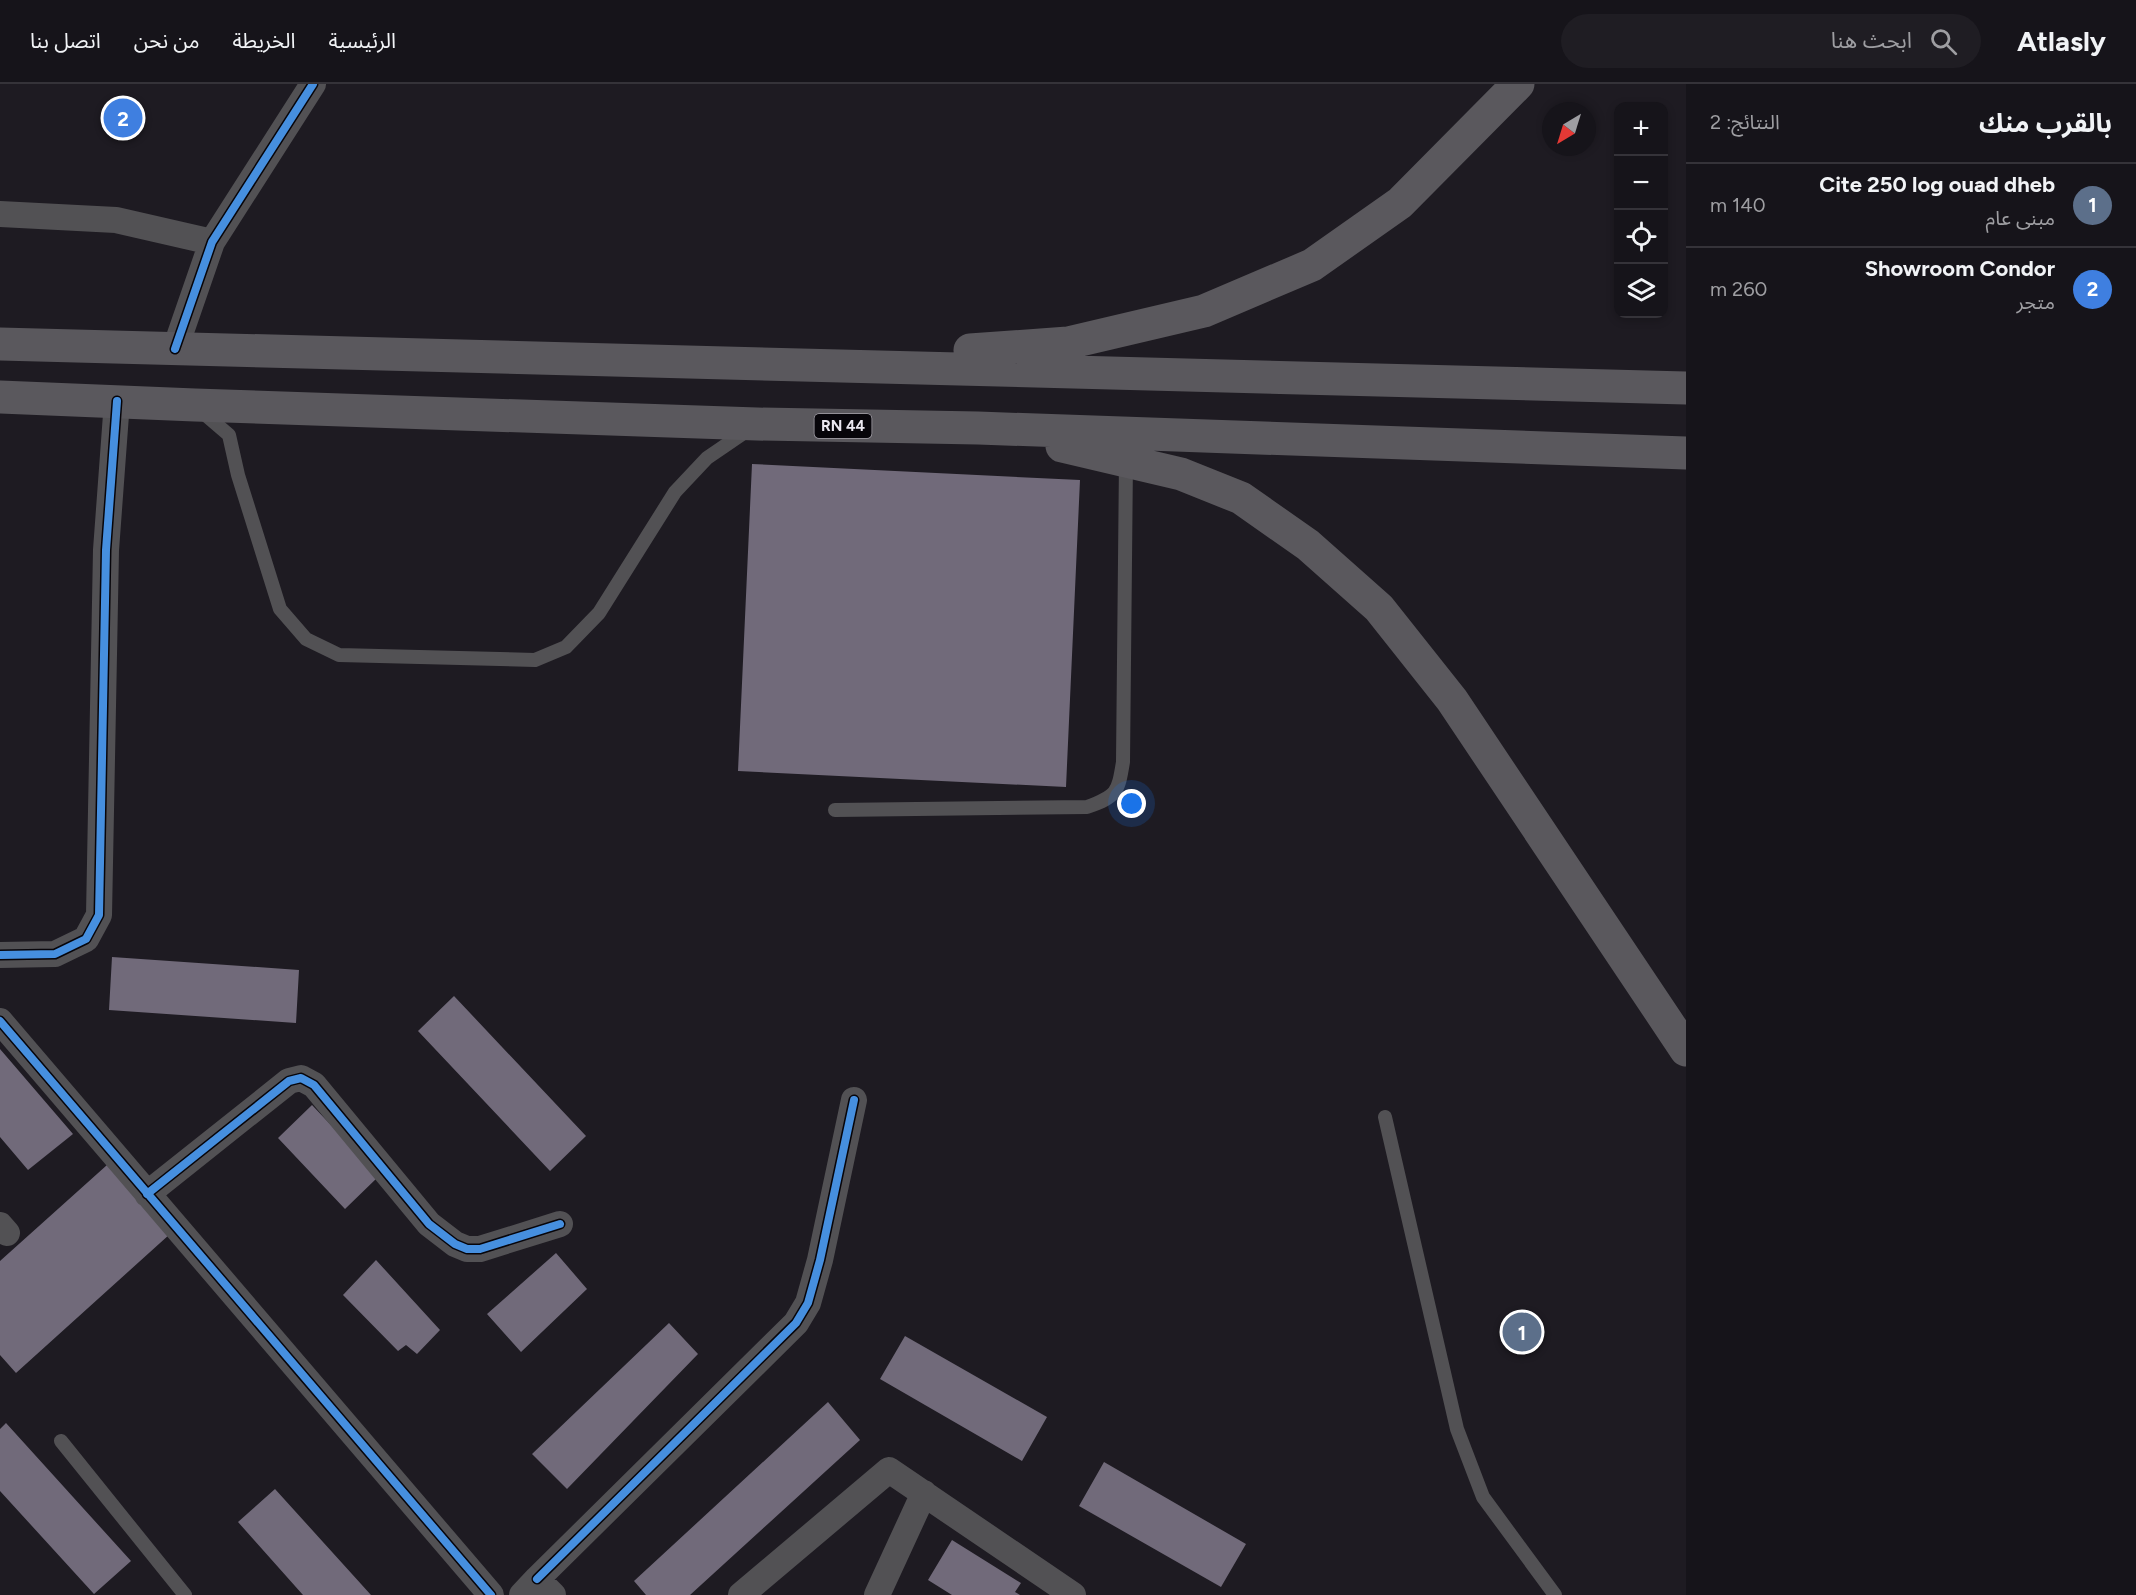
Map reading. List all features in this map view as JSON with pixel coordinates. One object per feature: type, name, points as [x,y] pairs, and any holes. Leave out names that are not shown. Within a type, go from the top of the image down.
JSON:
[{"type":"highway","points":[[800,364],[1068,343],[1204,311],[1312,265],[1400,203],[1518,84]]},
{"type":"highway","points":[[0,344],[1686,388]]},
{"type":"highway","name":"RN 44","points":[[0,397],[757,424],[978,428],[1125,447],[1686,453]]},
{"type":"highway","points":[[1125,447],[1181,474],[1241,498],[1308,545],[1379,608],[1452,700],[1686,1050]]},
{"type":"street","points":[[175,348],[212,242],[313,84]]},
{"type":"street","points":[[0,214],[116,220],[212,242]]},
{"type":"street","points":[[0,955],[56,954],[86,939],[99,915],[106,549],[117,401]]},
{"type":"street","points":[[0,1021],[491,1595]]},
{"type":"street","points":[[147,1194],[289,1081],[301,1078],[314,1085],[429,1224],[455,1244],[467,1249],[480,1249],[560,1224]]},
{"type":"street","points":[[537,1590],[796,1323],[808,1303],[820,1260],[854,1100]]},
{"type":"street","points":[[741,1595],[889,1470],[1073,1595]]},
{"type":"street","points":[[877,1595],[924,1493]]},
{"type":"lane","points":[[195,405],[229,435],[238,475],[280,609],[306,639],[339,655],[536,660],[566,647],[599,613],[675,492],[707,458],[757,424]]},
{"type":"lane","points":[[835,810],[1087,807],[1110,799],[1119,784],[1123,762],[1125,447]]},
{"type":"lane","points":[[1385,1117],[1457,1429],[1483,1497],[1556,1595]]},
{"type":"lane","points":[[61,1441],[180,1593]]},
{"type":"building","points":[[752,464],[1080,480],[1066,787],[738,771]]},
{"type":"building","points":[[112,957],[299,970],[296,1023],[109,1010]]},
{"type":"building","points":[[454,996],[586,1136],[550,1171],[418,1031]]},
{"type":"building","points":[[0,1049],[73,1134],[28,1170],[0,1137]]},
{"type":"building","points":[[312,1105],[379,1176],[345,1209],[278,1138]]},
{"type":"building","points":[[107,1165],[170,1234],[16,1373],[0,1355],[0,1261]]},
{"type":"building","points":[[556,1253],[587,1289],[521,1352],[487,1314]]},
{"type":"building","points":[[376,1260],[440,1330],[417,1354],[406,1345],[398,1351],[343,1295]]},
{"type":"building","points":[[669,1323],[698,1354],[567,1489],[532,1454]]},
{"type":"building","points":[[905,1336],[1047,1417],[1022,1461],[880,1379]]},
{"type":"building","points":[[828,1402],[860,1440],[690,1595],[646,1595],[634,1581]]},
{"type":"building","points":[[6,1423],[131,1561],[94,1594],[0,1491],[0,1429]]},
{"type":"building","points":[[1104,1462],[1246,1544],[1221,1587],[1079,1506]]},
{"type":"building","points":[[275,1489],[371,1595],[303,1595],[238,1522]]},
{"type":"building","points":[[952,1540],[1021,1583],[1015,1592],[1020,1595],[952,1595],[928,1580]]},
{"type":"cycle path","points":[[175,349],[212,242],[313,84]]},
{"type":"cycle path","points":[[0,955],[55,954],[86,939],[99,915],[106,550],[117,401]]},
{"type":"cycle path","points":[[0,1021],[491,1595]]},
{"type":"cycle path","points":[[147,1194],[289,1081],[301,1078],[314,1085],[429,1224],[455,1244],[467,1249],[480,1249],[560,1224]]},
{"type":"cycle path","points":[[537,1579],[796,1323],[808,1303],[820,1260],[854,1100]]},
{"type":"place","name":"Showroom Condor","points":[[123,118]]},
{"type":"place","name":"Cite 250 log ouad dheb","points":[[1522,1332]]}]
